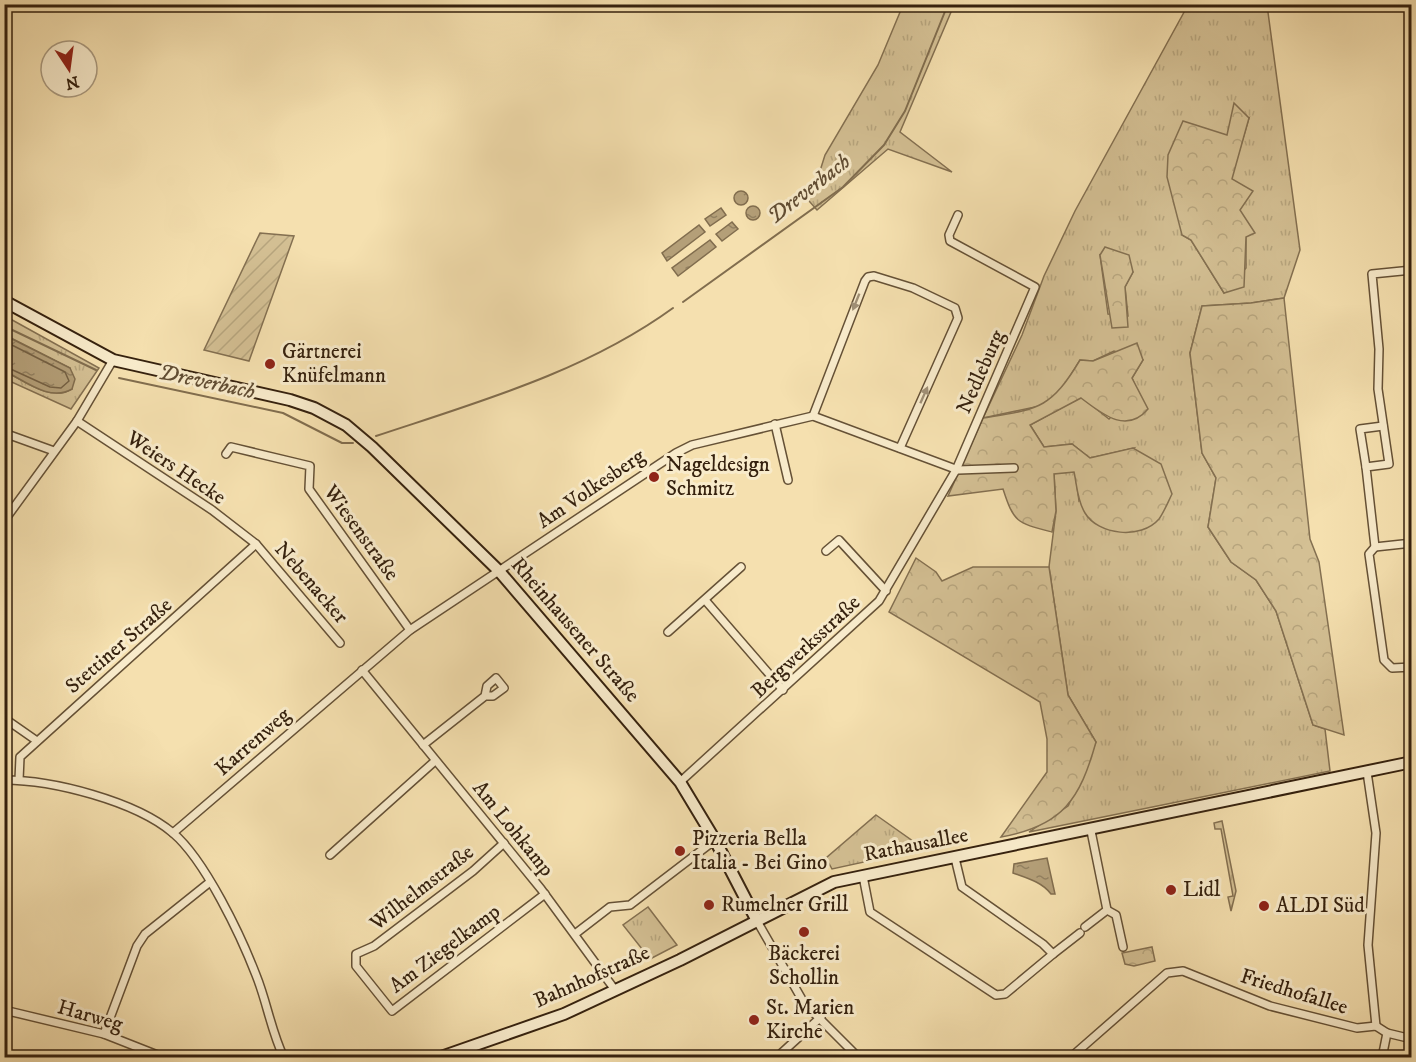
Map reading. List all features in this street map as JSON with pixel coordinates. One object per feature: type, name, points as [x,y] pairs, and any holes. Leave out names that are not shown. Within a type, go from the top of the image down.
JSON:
[{"type":"main road","name":"Rheinhausener Straße","points":[[4,301],[113,360],[261,392],[314,408],[346,425],[372,447],[499,572],[680,782],[715,840],[757,921]]},
{"type":"main road","name":"Rathausallee","points":[[757,921],[818,888],[863,876],[1091,831],[1412,762]]},
{"type":"main road","name":"Bahnhofstraße","points":[[438,1058],[564,1014],[757,921]]},
{"type":"street","name":"Nedleburg","points":[[886,591],[956,470],[1035,287],[950,241],[949,235],[958,215]]},
{"type":"street","points":[[1366,467],[1389,464],[1378,389],[1379,348],[1372,274],[1412,270]]},
{"type":"street","points":[[900,448],[958,318],[955,308],[913,288],[868,276],[813,416],[956,470],[1014,468]]},
{"type":"street","points":[[4,521],[77,421],[77,416],[113,360]]},
{"type":"street","name":"Am Volkesberg","points":[[499,572],[676,453],[709,439],[813,416]]},
{"type":"street","name":"Weiers Hecke","points":[[77,421],[212,510],[256,544]]},
{"type":"street","points":[[775,424],[788,480]]},
{"type":"street","points":[[1375,548],[1360,429],[1383,426]]},
{"type":"street","points":[[4,433],[54,451]]},
{"type":"street","name":"Wiesenstraße","points":[[226,454],[231,447],[310,466],[309,489],[410,630]]},
{"type":"street","name":"Bergwerksstraße","points":[[680,782],[866,615],[886,591],[839,540],[826,551]]},
{"type":"street","points":[[1412,543],[1375,548],[1369,554],[1384,660],[1392,668],[1412,667]]},
{"type":"street","name":"Nebenacker","points":[[256,544],[340,643]]},
{"type":"street","name":"Stettiner Straße","points":[[19,780],[20,758],[37,741],[181,614],[256,544]]},
{"type":"street","points":[[668,632],[741,567]]},
{"type":"street","name":"Karrenweg","points":[[173,833],[410,630],[499,572]]},
{"type":"street","points":[[705,600],[783,690]]},
{"type":"street","name":"Am Lohkamp","points":[[363,670],[545,894],[615,990]]},
{"type":"street","points":[[423,746],[484,696]]},
{"type":"street","points":[[4,718],[37,741]]},
{"type":"street","points":[[330,855],[435,761]]},
{"type":"street","points":[[1367,772],[1376,833],[1368,945],[1376,1026],[1387,1033],[1412,1039]]},
{"type":"street","points":[[4,780],[46,782],[125,806],[173,833],[210,882],[253,966],[284,1058]]},
{"type":"street","points":[[1091,831],[1107,910],[1116,915],[1123,947]]},
{"type":"street","points":[[575,934],[610,907],[630,905],[715,840]]},
{"type":"street","name":"Wilhelmstraße","points":[[356,954],[375,946],[472,871],[504,843]]},
{"type":"street","points":[[955,858],[962,887],[1043,944],[1053,954]]},
{"type":"street","points":[[863,876],[870,912],[996,995],[1005,994],[1107,910]]},
{"type":"street","points":[[104,1035],[137,945],[145,934],[210,882]]},
{"type":"street","name":"Am Ziegelkamp","points":[[356,954],[356,966],[392,1011],[545,894]]},
{"type":"street","points":[[757,921],[804,1003],[821,1017],[859,1058]]},
{"type":"street","name":"Friedhofallee","points":[[1070,1058],[1167,973],[1183,971],[1270,1006],[1357,1028],[1376,1026]]},
{"type":"street","name":"Harweg","points":[[4,1010],[104,1035],[165,1058]]},
{"type":"street","points":[[776,1058],[821,1017]]},
{"type":"street","points":[[1382,1058],[1387,1033]]},
{"type":"green space","points":[[903,5],[954,5],[900,132],[952,172],[888,149],[817,210],[802,193],[819,174],[825,155],[878,65]]},
{"type":"green space","points":[[1188,5],[1267,5],[1300,250],[1284,298],[1202,306],[1190,353],[1202,453],[1216,478],[1208,527],[1231,562],[1256,580],[1276,611],[1313,725],[1325,729],[1330,771],[1029,832],[1068,806],[1096,742],[1068,695],[1049,567],[1056,511],[1054,473],[1075,472],[1079,501],[1134,448],[1090,458],[1072,444],[1044,447],[1030,425],[1081,397],[1109,419],[1137,390],[1132,378],[1143,360],[1114,351],[1093,361],[1080,360],[1061,391],[1040,406],[983,418],[1022,335],[1044,276],[1075,211]],"holes":[[[1249,118],[1231,179],[1246,237],[1246,268],[1224,293],[1191,240],[1182,235],[1213,132],[1227,136]],[[1100,255],[1133,272],[1125,287],[1128,316],[1108,314]]]},
{"type":"green space","points":[[1234,103],[1249,118],[1232,179],[1253,191],[1240,210],[1255,233],[1246,237],[1244,287],[1224,293],[1191,240],[1182,235],[1167,177],[1168,155],[1183,121],[1227,135]]},
{"type":"green space","points":[[260,233],[294,236],[249,361],[204,350]]},
{"type":"green space","points":[[1105,247],[1129,255],[1133,272],[1125,287],[1128,327],[1112,328],[1100,255]]},
{"type":"green space","points":[[1284,298],[1310,539],[1319,562],[1344,735],[1313,725],[1276,611],[1256,580],[1231,562],[1208,527],[1216,478],[1202,453],[1190,353],[1202,306]]},
{"type":"green space","points":[[5,316],[99,368],[71,409],[5,379],[4,371],[46,392],[64,392],[72,389],[70,368],[5,335]]},
{"type":"green space","points":[[1137,343],[1143,360],[1132,378],[1148,409],[1140,417],[1122,421],[1114,419],[1081,398],[1030,425],[1044,447],[1072,444],[1090,458],[1133,448],[1161,464],[1172,494],[1161,516],[1151,526],[1142,530],[1120,532],[1109,530],[1091,520],[1080,503],[1074,472],[1054,474],[1056,511],[1052,532],[1019,520],[1010,509],[1003,489],[948,496],[983,418],[1030,409],[1041,404],[1060,389],[1080,360],[1093,361]]},
{"type":"green space","points":[[916,558],[936,572],[942,581],[973,567],[1049,567],[1068,695],[1096,742],[1090,762],[1075,794],[1066,807],[1040,826],[1001,837],[1047,772],[1047,739],[1040,702],[889,612]]},
{"type":"green space","points":[[876,815],[924,849],[832,869],[826,858]]},
{"type":"green space","points":[[1222,821],[1236,891],[1231,911],[1228,897],[1233,896],[1221,829],[1215,829],[1214,823]]},
{"type":"green space","points":[[648,907],[677,945],[650,959],[623,925]]},
{"type":"green space","points":[[1152,947],[1155,961],[1134,966],[1125,964],[1122,953]]},
{"type":"water","points":[[741,191],[746,193],[748,198],[746,203],[741,205],[736,203],[734,198],[736,193]]},
{"type":"water","points":[[753,206],[758,208],[760,213],[758,218],[753,220],[748,218],[746,213],[748,208]]},
{"type":"water","points":[[721,208],[726,215],[710,226],[705,219]]},
{"type":"water","points":[[732,222],[738,229],[722,241],[716,234]]},
{"type":"water","points":[[699,225],[705,232],[667,261],[662,253]]},
{"type":"water","points":[[710,240],[716,247],[678,276],[672,268]]},
{"type":"water","points":[[4,335],[70,368],[75,379],[72,389],[64,392],[46,392],[5,371]]},
{"type":"water","points":[[1047,858],[1055,894],[1051,894],[1034,881],[1013,873],[1014,864]]},
{"type":"waterway","name":"Dreverbach","points":[[683,302],[843,187],[884,145],[905,111],[948,4]]},
{"type":"waterway","name":"Dreverbach","points":[[376,436],[492,397],[567,368],[604,350],[673,308]]},
{"type":"waterway","name":"Dreverbach","points":[[4,326],[96,370]]},
{"type":"waterway","name":"Dreverbach","points":[[119,378],[283,413],[342,443],[353,443]]},
{"type":"place","name":"Gärtnerei Knüfelmann","points":[[270,364]]},
{"type":"place","name":"Nageldesign Schmitz","points":[[654,477]]},
{"type":"place","name":"Pizzeria Bella Italia - Bei Gino","points":[[680,851]]},
{"type":"place","name":"Lidl","points":[[1171,890]]},
{"type":"place","name":"Rumelner Grill","points":[[709,905]]},
{"type":"place","name":"ALDI Süd","points":[[1264,906]]},
{"type":"place","name":"Bäckerei Schollin","points":[[804,932]]},
{"type":"place","name":"St. Marien Kirche","points":[[754,1020]]}]
